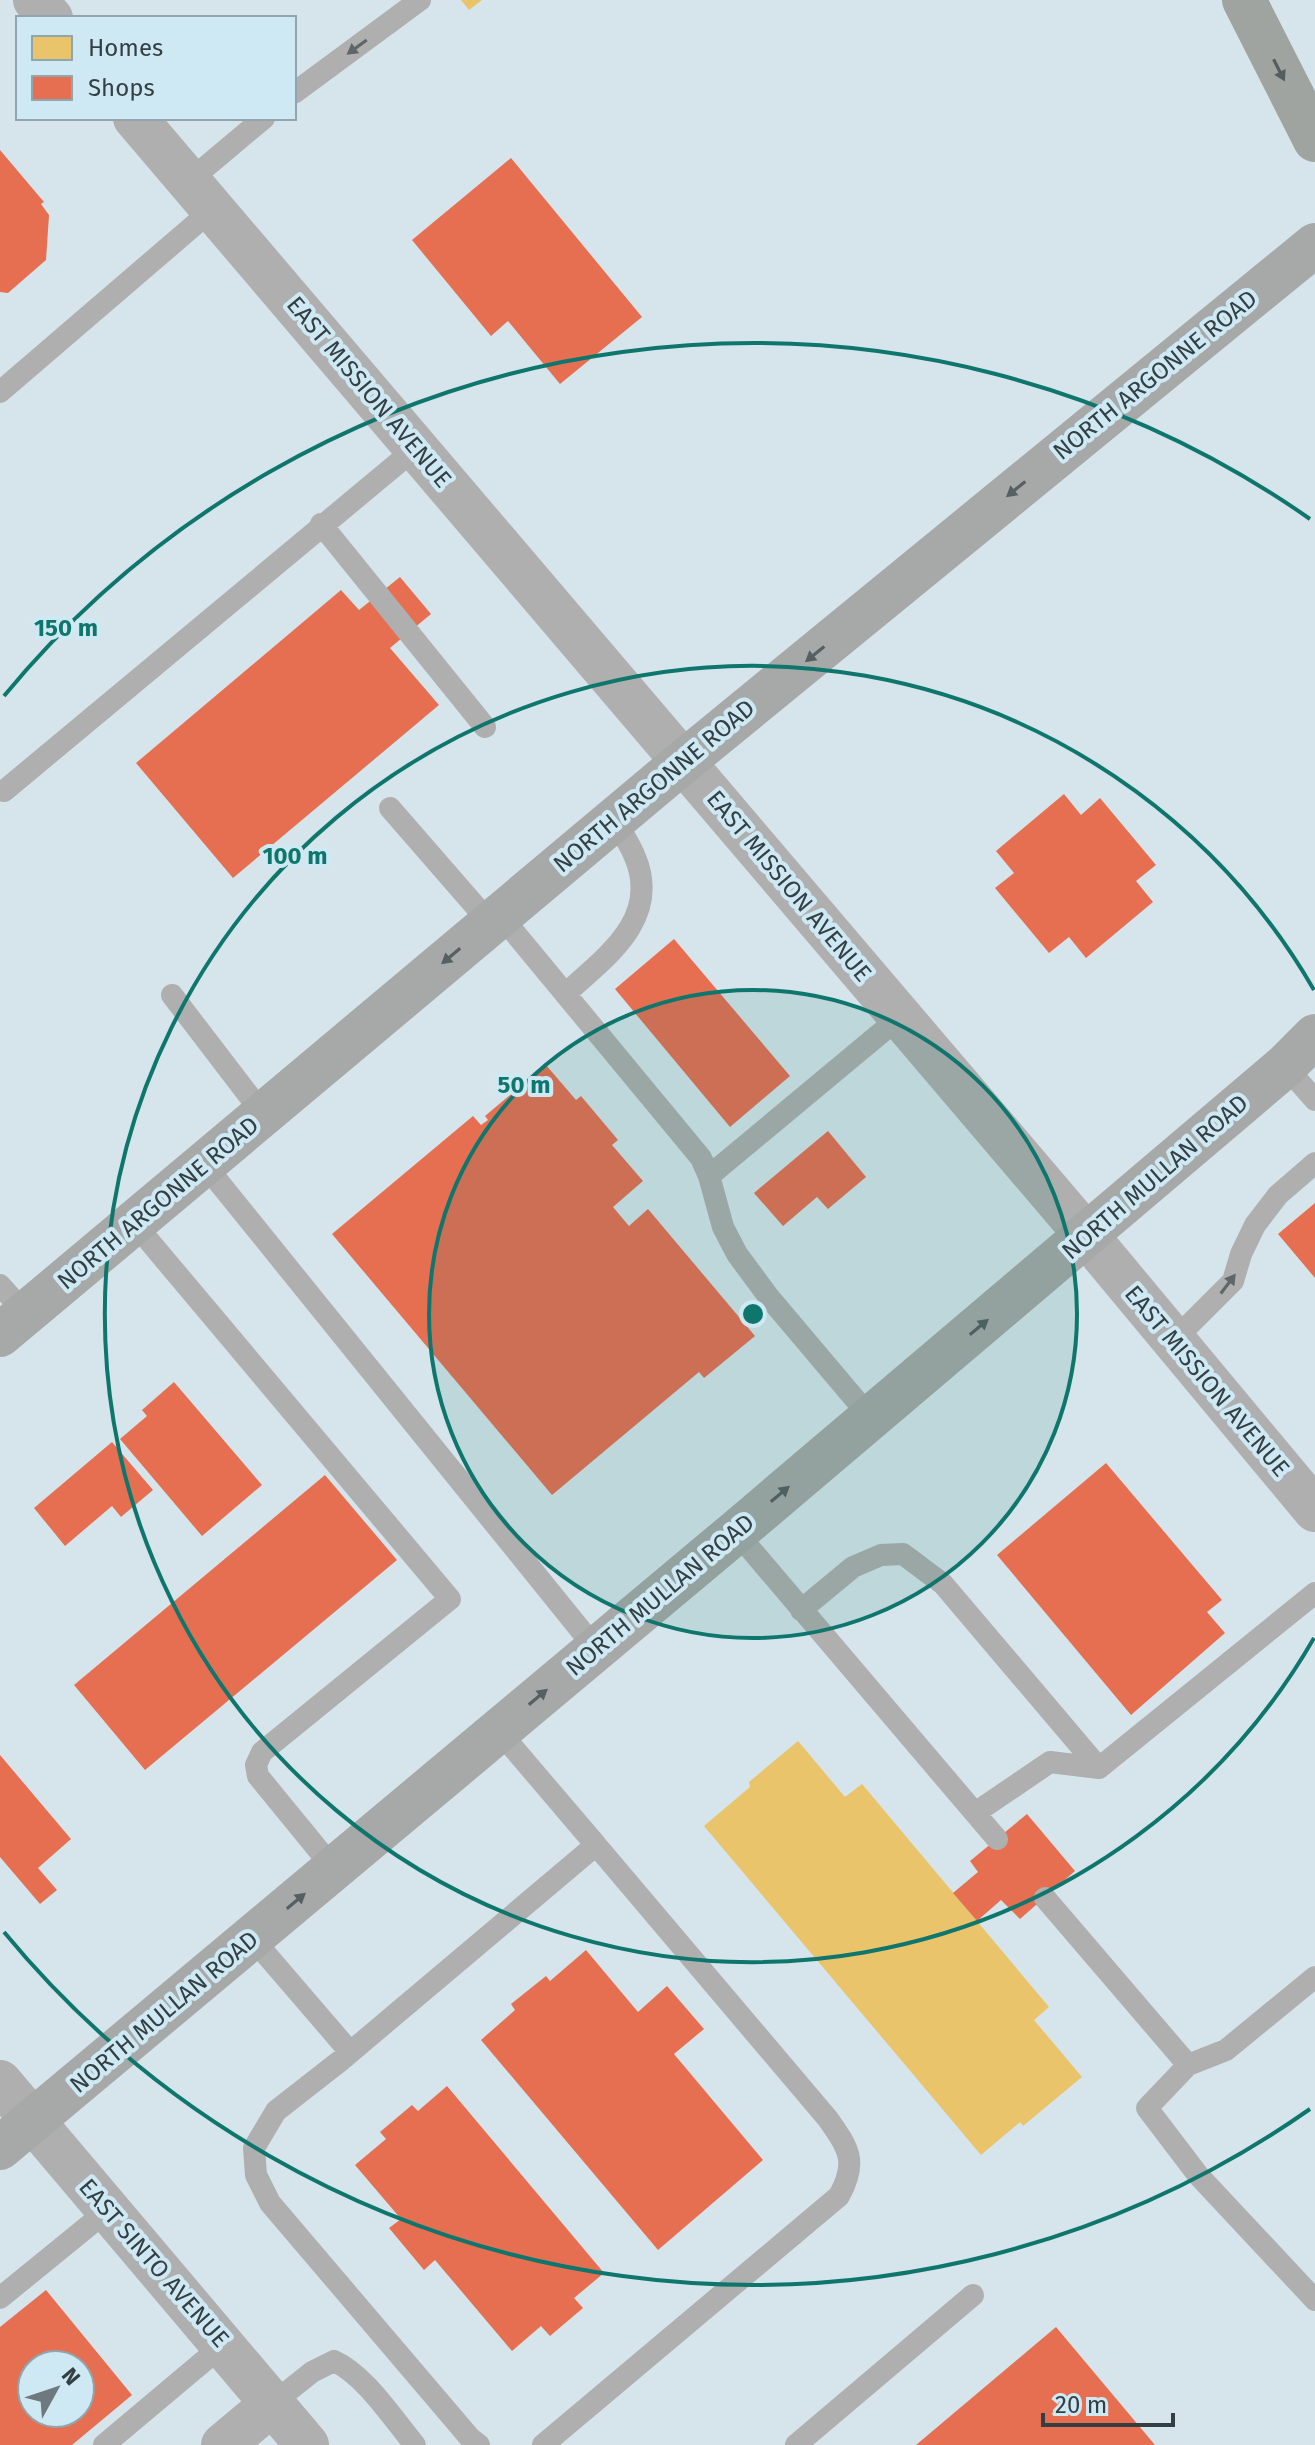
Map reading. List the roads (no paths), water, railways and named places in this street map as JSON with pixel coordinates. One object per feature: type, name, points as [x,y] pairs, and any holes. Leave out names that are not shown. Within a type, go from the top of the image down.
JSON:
[{"type":"highway","points":[[1244,0],[1315,140]]},
{"type":"main road","name":"NORTH ARGONNE ROAD","points":[[9,1311],[134,1223],[614,819],[1315,245]]},
{"type":"main road","name":"NORTH MULLAN ROAD","points":[[16,2135],[1087,1236],[1300,1051]]},
{"type":"street","points":[[35,0],[49,16]]},
{"type":"street","name":"EAST MISSION AVENUE","points":[[137,120],[1087,1236],[1315,1510]]},
{"type":"street","name":"EAST SINTO AVENUE","points":[[0,2082],[16,2135],[108,2210],[307,2445]]},
{"type":"street","points":[[223,2445],[272,2404]]},
{"type":"lane","points":[[296,92],[420,0]]},
{"type":"lane","points":[[0,392],[201,195],[262,120]]},
{"type":"lane","points":[[4,791],[416,448]]},
{"type":"lane","points":[[321,524],[485,727]]},
{"type":"lane","points":[[390,808],[565,994],[701,1158],[723,1227],[737,1254],[768,1296],[871,1418]]},
{"type":"lane","points":[[565,994],[615,949],[638,916],[642,886],[636,858],[614,819]]},
{"type":"lane","points":[[172,995],[263,1114]]},
{"type":"lane","points":[[709,1176],[900,1017]]},
{"type":"lane","points":[[1300,1051],[1315,1100]]},
{"type":"lane","points":[[1174,1340],[1233,1281],[1241,1254],[1255,1225],[1278,1195],[1315,1163]]},
{"type":"lane","points":[[204,1164],[596,1649]]},
{"type":"lane","points":[[134,1223],[450,1599],[262,1752],[256,1765],[258,1776],[334,1869]]},
{"type":"lane","points":[[736,1532],[997,1839]]},
{"type":"lane","points":[[801,1610],[853,1567],[881,1555],[903,1554],[943,1584],[1099,1768]]},
{"type":"lane","points":[[975,1813],[1050,1762],[1099,1768],[1315,1593]]},
{"type":"lane","points":[[498,1730],[828,2119],[843,2141],[850,2160],[850,2177],[839,2196],[543,2445]]},
{"type":"lane","points":[[479,2445],[270,2203],[256,2175],[254,2148],[276,2111],[596,1845]]},
{"type":"lane","points":[[1045,1898],[1188,2065]]},
{"type":"lane","points":[[252,1938],[350,2052]]},
{"type":"lane","points":[[1315,1977],[1226,2050],[1188,2065],[1147,2108],[1198,2175],[1315,2300]]},
{"type":"lane","points":[[0,2298],[108,2210]]},
{"type":"lane","points":[[796,2445],[973,2295]]},
{"type":"lane","points":[[104,2445],[223,2345]]},
{"type":"lane","points":[[272,2404],[312,2372],[334,2361],[346,2367],[364,2385],[415,2445]]}]
